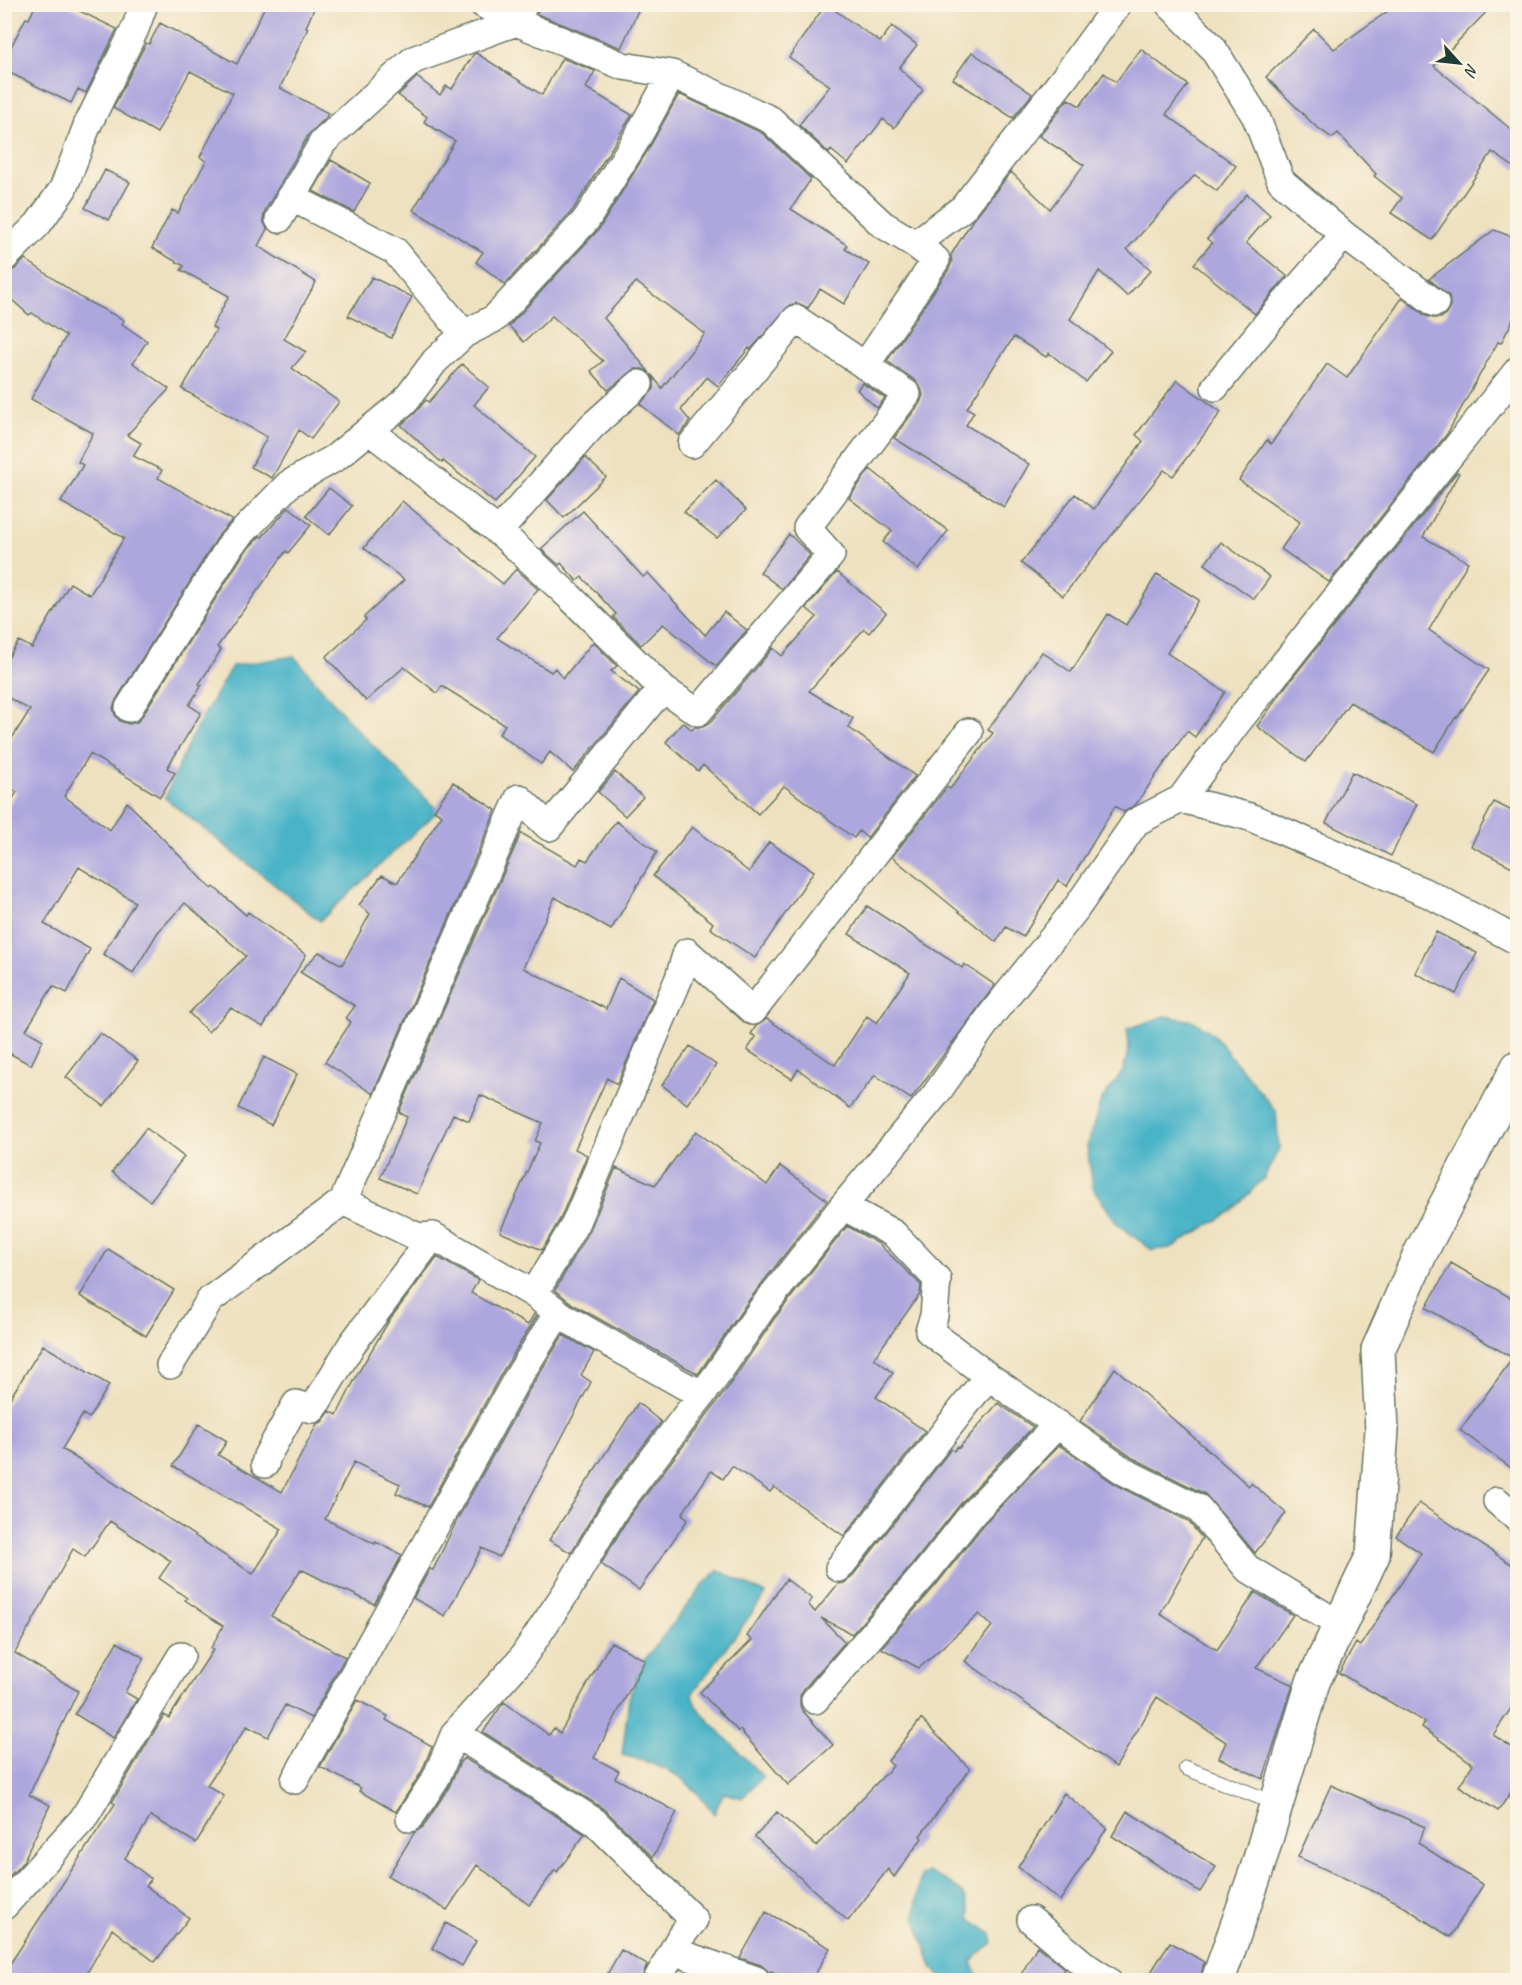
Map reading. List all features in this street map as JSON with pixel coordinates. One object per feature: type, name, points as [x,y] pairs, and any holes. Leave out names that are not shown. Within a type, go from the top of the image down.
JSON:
[{"type":"street","points":[[4,258],[38,224],[63,189],[87,126],[135,29],[144,4]]},
{"type":"street","points":[[483,4],[520,14],[623,66],[672,74],[771,120],[882,224],[936,260],[865,366]]},
{"type":"street","points":[[915,244],[963,208],[1065,77],[1118,4]]},
{"type":"street","points":[[1169,4],[1212,47],[1231,77],[1256,117],[1281,182],[1344,235],[1435,303]]},
{"type":"street","points":[[464,334],[395,251],[285,208],[322,142],[413,60],[520,14]]},
{"type":"street","points":[[129,708],[232,543],[289,484],[336,458],[405,401],[435,361],[464,334],[495,318],[586,220],[636,141],[672,74]]},
{"type":"street","points":[[1215,387],[1344,235]]},
{"type":"street","points":[[370,431],[498,532],[570,597],[664,690],[698,712],[831,555],[807,528],[907,394],[796,319],[692,444]]},
{"type":"street","points":[[410,1818],[436,1778],[455,1733],[520,1661],[567,1591],[615,1509],[703,1393],[761,1310],[936,1094],[992,1014],[1075,910],[1136,822],[1181,799],[1236,724],[1518,370]]},
{"type":"street","points":[[498,532],[592,426],[639,384]]},
{"type":"street","points":[[170,1365],[210,1300],[343,1201],[519,798],[549,827],[652,701],[664,690]]},
{"type":"street","points":[[534,1294],[575,1224],[679,978],[687,952],[753,1011],[969,732]]},
{"type":"street","points":[[1181,799],[1250,817],[1431,895],[1518,941]]},
{"type":"street","points":[[1218,1980],[1257,1869],[1313,1682],[1373,1555],[1382,1430],[1378,1350],[1421,1252],[1518,1067]]},
{"type":"street","points":[[343,1201],[418,1237],[433,1236],[534,1294],[558,1313],[685,1386],[703,1393]]},
{"type":"street","points":[[843,1206],[894,1234],[937,1279],[934,1316],[929,1331],[988,1376],[1125,1472],[1198,1508],[1247,1568],[1340,1625]]},
{"type":"street","points":[[265,1464],[267,1456],[296,1404],[313,1409],[352,1344],[433,1236]]},
{"type":"street","points":[[295,1780],[515,1382],[558,1313]]},
{"type":"street","points":[[839,1568],[988,1376]]},
{"type":"street","points":[[815,1700],[924,1575],[973,1514],[1058,1424]]},
{"type":"street","points":[[1497,1501],[1518,1520]]},
{"type":"street","points":[[4,1906],[83,1819],[181,1656]]},
{"type":"street","points":[[455,1733],[595,1822],[694,1920],[657,1980]]},
{"type":"street","points":[[1031,1920],[1086,1967],[1107,1980]]},
{"type":"street","points":[[674,1951],[756,1980]]},
{"type":"lane","points":[[1186,1768],[1276,1804]]},
{"type":"water","points":[[294,656],[350,722],[438,811],[320,921],[165,798],[190,739],[232,666]]},
{"type":"water","points":[[1165,1016],[1194,1021],[1212,1033],[1276,1111],[1279,1149],[1264,1178],[1231,1212],[1171,1248],[1152,1250],[1118,1225],[1093,1188],[1087,1146],[1101,1101],[1123,1071],[1129,1047],[1127,1029]]},
{"type":"water","points":[[718,1570],[766,1594],[692,1694],[699,1710],[763,1777],[742,1798],[724,1793],[714,1814],[695,1790],[675,1774],[664,1768],[622,1755],[629,1698],[642,1663],[704,1584]]},
{"type":"water","points":[[928,1872],[958,1889],[967,1901],[971,1919],[991,1934],[993,1943],[972,1962],[979,1980],[944,1980],[932,1967],[915,1917],[920,1878]]},
{"type":"building","points":[[36,4],[65,4],[117,29],[86,93],[78,89],[71,103],[4,70],[4,60]]},
{"type":"building","points":[[266,4],[316,4],[306,27],[308,28],[280,88],[328,113],[326,118],[309,134],[265,211],[263,220],[267,229],[258,246],[316,282],[284,339],[306,352],[292,368],[339,402],[311,439],[299,430],[272,478],[251,467],[267,437],[182,389],[216,330],[212,327],[229,296],[181,270],[184,266],[152,248],[172,210],[178,213],[206,161],[200,157],[233,93],[190,71],[157,133],[113,108],[146,43],[149,44],[160,23],[237,64]]},
{"type":"building","points":[[539,4],[641,4],[621,48],[537,14]]},
{"type":"building","points":[[826,4],[880,42],[892,26],[917,45],[899,68],[923,90],[894,128],[883,119],[848,164],[831,150],[829,153],[799,125],[830,86],[789,57]]},
{"type":"building","points":[[1398,4],[1494,4],[1434,66],[1518,135],[1518,170],[1492,152],[1432,240],[1391,213],[1402,198],[1374,176],[1376,174],[1338,133],[1332,138],[1313,124],[1266,77],[1314,29],[1334,49]]},
{"type":"building","points":[[1141,49],[1188,85],[1166,114],[1236,166],[1217,191],[1195,175],[1127,249],[1151,270],[1127,296],[1099,271],[1070,319],[1111,351],[1086,382],[1049,353],[1046,357],[1014,337],[998,360],[967,408],[974,412],[966,425],[1029,464],[1004,507],[894,438],[920,403],[923,395],[916,381],[887,361],[949,269],[952,262],[951,255],[972,221],[1011,172],[1050,209],[1084,165],[1039,136],[1068,99],[1080,106],[1104,73],[1116,82]]},
{"type":"building","points":[[972,52],[1032,94],[1013,118],[953,79]]},
{"type":"building","points":[[476,53],[542,95],[562,58],[595,71],[586,88],[632,115],[573,210],[505,284],[476,262],[483,252],[413,210],[455,141],[424,122],[427,117],[398,95],[417,77],[440,95],[446,86],[452,89]]},
{"type":"building","points":[[679,94],[762,133],[811,179],[791,209],[847,245],[845,249],[869,264],[844,304],[820,289],[808,308],[798,303],[790,305],[751,349],[749,348],[718,386],[707,377],[681,410],[690,421],[679,435],[640,404],[654,389],[651,374],[662,388],[705,334],[636,282],[604,318],[650,373],[643,369],[635,369],[608,390],[591,371],[603,361],[552,316],[524,342],[509,326],[599,229]]},
{"type":"building","points":[[331,160],[370,183],[354,212],[313,191]]},
{"type":"building","points":[[105,170],[130,182],[109,220],[85,208]]},
{"type":"building","points":[[1247,194],[1270,215],[1246,243],[1287,276],[1255,314],[1194,264],[1212,243],[1207,239]]},
{"type":"building","points":[[1494,230],[1518,239],[1518,310],[1447,434],[1329,582],[1281,549],[1300,522],[1239,480],[1267,440],[1271,444],[1327,364],[1347,378],[1402,298],[1426,316],[1441,318],[1447,313],[1450,305],[1449,296],[1429,279]]},
{"type":"building","points":[[25,259],[83,299],[124,320],[122,324],[147,341],[133,363],[169,389],[127,435],[141,443],[133,456],[162,470],[158,478],[232,520],[219,535],[116,700],[113,708],[120,721],[129,724],[137,722],[142,716],[244,553],[260,536],[262,537],[289,507],[311,525],[288,553],[286,551],[217,647],[221,650],[199,684],[202,685],[189,705],[201,713],[167,768],[175,773],[160,797],[90,754],[64,796],[110,830],[127,802],[212,889],[214,887],[246,915],[248,912],[306,955],[263,1027],[231,1008],[208,1032],[189,1013],[246,956],[185,903],[158,932],[133,973],[103,954],[135,902],[79,867],[44,924],[90,949],[67,993],[53,986],[26,1030],[43,1040],[31,1065],[11,1054],[4,1065],[4,812],[17,792],[4,784],[4,751],[30,710],[4,695],[4,664],[19,641],[32,648],[70,583],[90,595],[124,538],[61,502],[83,465],[78,462],[93,433],[31,399],[66,336],[32,313],[29,315],[4,293],[4,273],[15,269]]},
{"type":"building","points":[[372,277],[412,297],[391,338],[348,316]]},
{"type":"building","points":[[462,364],[489,387],[474,405],[535,457],[495,503],[443,461],[442,463],[401,425],[426,400],[429,402]]},
{"type":"building","points":[[1177,380],[1221,412],[1173,476],[1164,470],[1063,596],[1021,563],[1075,494],[1094,509],[1143,441],[1136,435]]},
{"type":"building","points":[[862,383],[885,398],[877,408],[857,390]]},
{"type":"building","points":[[585,457],[606,477],[564,518],[547,500]]},
{"type":"building","points":[[870,469],[948,531],[918,570],[883,542],[892,531],[849,498]]},
{"type":"building","points":[[1457,472],[1459,473],[1423,537],[1468,562],[1429,630],[1489,670],[1434,752],[1350,702],[1306,762],[1257,726],[1286,686]]},
{"type":"building","points":[[716,480],[746,510],[717,538],[684,512]]},
{"type":"building","points":[[329,488],[352,506],[329,535],[306,516]]},
{"type":"building","points":[[402,501],[503,584],[516,569],[538,589],[497,638],[551,672],[555,668],[563,678],[593,642],[617,666],[611,671],[639,692],[573,772],[550,752],[541,764],[499,734],[505,725],[442,686],[437,693],[404,667],[366,701],[326,657],[404,580],[364,548]]},
{"type":"building","points":[[583,511],[643,577],[648,573],[705,635],[724,612],[747,630],[716,666],[663,624],[641,645],[613,617],[616,614],[582,577],[577,581],[561,563],[559,565],[541,549]]},
{"type":"building","points":[[789,534],[810,555],[782,589],[760,572]]},
{"type":"building","points":[[1221,542],[1270,577],[1254,599],[1205,564]]},
{"type":"building","points":[[837,572],[886,613],[869,633],[864,629],[809,691],[853,718],[848,727],[915,776],[867,838],[859,831],[854,838],[784,786],[758,814],[703,765],[698,771],[666,742],[683,722],[692,730],[710,723],[773,648],[782,656],[817,617],[806,608]]},
{"type":"building","points":[[1157,574],[1199,600],[1167,653],[1225,692],[1195,737],[1187,731],[1136,804],[1124,812],[1115,806],[1067,886],[1058,880],[1023,937],[1006,927],[996,942],[892,857],[947,787],[950,789],[993,733],[988,730],[1042,652],[1071,672],[1108,614],[1126,625]]},
{"type":"building","points":[[615,772],[643,797],[625,816],[598,792]]},
{"type":"building","points":[[1352,772],[1417,804],[1391,856],[1326,823]]},
{"type":"building","points":[[453,782],[496,810],[373,1094],[325,1062],[351,1022],[346,1018],[355,1006],[300,972],[319,952],[342,965],[370,914],[359,905],[382,875],[397,883],[442,815],[434,810]]},
{"type":"building","points":[[1494,802],[1518,814],[1518,870],[1471,846]]},
{"type":"building","points":[[616,821],[657,852],[611,930],[555,897],[523,968],[606,1009],[619,978],[653,999],[617,1084],[607,1078],[575,1149],[587,1155],[561,1217],[542,1250],[500,1232],[540,1143],[535,1141],[543,1123],[480,1095],[469,1121],[453,1114],[417,1194],[380,1178],[407,1117],[399,1112],[521,833],[577,865],[581,858],[587,861]]},
{"type":"building","points":[[692,827],[749,872],[769,842],[814,871],[755,958],[710,928],[713,923],[653,876]]},
{"type":"building","points":[[867,906],[962,968],[964,964],[995,985],[911,1099],[875,1075],[850,1108],[798,1069],[792,1079],[747,1050],[756,1037],[751,1034],[756,1026],[767,1019],[835,1065],[867,1016],[877,1023],[910,973],[849,934]]},
{"type":"building","points":[[1436,932],[1477,953],[1456,994],[1415,973]]},
{"type":"building","points":[[100,1033],[138,1061],[104,1106],[66,1077]]},
{"type":"building","points":[[690,1046],[716,1065],[687,1104],[662,1085]]},
{"type":"building","points":[[264,1057],[297,1074],[271,1125],[238,1108]]},
{"type":"building","points":[[146,1128],[184,1157],[150,1201],[112,1172]]},
{"type":"building","points":[[696,1131],[767,1185],[780,1166],[827,1200],[749,1300],[698,1374],[574,1305],[555,1290],[589,1232],[616,1168],[655,1185]]},
{"type":"building","points":[[847,1226],[879,1244],[921,1285],[920,1294],[874,1358],[893,1373],[876,1397],[925,1431],[844,1536],[774,1487],[770,1492],[732,1466],[723,1479],[711,1471],[682,1514],[688,1519],[639,1590],[601,1564],[628,1518],[729,1386],[774,1319]]},
{"type":"building","points":[[108,1249],[174,1290],[146,1336],[80,1296]]},
{"type":"building","points":[[437,1257],[478,1280],[471,1293],[528,1325],[534,1314],[537,1316],[501,1374],[428,1507],[396,1493],[400,1484],[354,1462],[325,1519],[402,1555],[374,1604],[301,1569],[271,1616],[345,1657],[311,1718],[285,1705],[268,1737],[247,1726],[207,1785],[224,1796],[196,1843],[151,1816],[125,1858],[151,1879],[146,1886],[189,1918],[155,1962],[112,1929],[83,1980],[4,1980],[4,1973],[115,1804],[112,1802],[164,1715],[169,1718],[213,1650],[211,1648],[223,1626],[185,1600],[187,1598],[159,1578],[171,1561],[110,1521],[85,1557],[73,1549],[15,1653],[78,1691],[29,1795],[50,1805],[23,1862],[4,1882],[4,1408],[43,1345],[109,1385],[89,1418],[83,1414],[62,1449],[253,1574],[282,1529],[173,1466],[199,1424],[227,1441],[218,1455],[282,1492],[317,1424],[322,1422],[330,1411],[337,1415],[358,1373],[390,1319]]},
{"type":"building","points":[[1451,1263],[1518,1302],[1518,1473],[1460,1430],[1513,1358],[1426,1308]]},
{"type":"building","points":[[563,1335],[594,1352],[581,1375],[591,1382],[499,1557],[482,1548],[445,1616],[413,1598],[430,1569],[433,1570],[457,1520],[529,1390]]},
{"type":"building","points":[[1115,1368],[1249,1486],[1251,1483],[1286,1513],[1255,1553],[1205,1494],[1133,1458],[1080,1421]]},
{"type":"building","points":[[638,1403],[661,1422],[602,1500],[571,1553],[549,1540]]},
{"type":"building","points":[[998,1403],[1033,1427],[962,1502],[912,1565],[852,1634],[821,1618],[845,1642],[803,1690],[800,1705],[833,1745],[788,1785],[740,1730],[738,1731],[700,1692],[752,1640],[747,1636],[786,1579],[812,1599],[808,1604],[815,1612],[838,1584],[851,1578],[951,1449],[954,1451],[957,1447],[959,1448]]},
{"type":"building","points":[[1059,1445],[1118,1486],[1188,1521],[1202,1538],[1160,1614],[1217,1650],[1255,1592],[1293,1615],[1256,1668],[1293,1685],[1263,1779],[1219,1758],[1226,1742],[1157,1697],[1116,1767],[965,1661],[992,1626],[979,1614],[919,1668],[881,1648],[936,1585],[985,1523]]},
{"type":"building","points":[[1419,1503],[1518,1569],[1518,1698],[1493,1735],[1518,1751],[1518,1782],[1498,1811],[1459,1786],[1473,1764],[1422,1727],[1425,1722],[1339,1673],[1356,1643],[1360,1646],[1421,1553],[1396,1536]]},
{"type":"building","points":[[117,1642],[144,1658],[125,1692],[137,1699],[113,1738],[75,1714]]},
{"type":"building","points":[[611,1642],[645,1660],[594,1758],[619,1771],[615,1778],[677,1812],[653,1857],[604,1809],[483,1732],[504,1702],[549,1735],[554,1728],[560,1733]]},
{"type":"building","points":[[357,1700],[388,1716],[386,1720],[432,1746],[422,1771],[396,1812],[359,1791],[361,1788],[320,1767]]},
{"type":"building","points":[[921,1719],[970,1769],[920,1836],[922,1838],[894,1877],[888,1869],[848,1921],[755,1837],[777,1812],[816,1846],[893,1766],[888,1761]]},
{"type":"building","points":[[464,1758],[585,1834],[529,1905],[477,1865],[447,1910],[388,1876],[414,1833],[423,1827],[449,1787]]},
{"type":"building","points":[[1331,1785],[1425,1827],[1418,1843],[1483,1885],[1450,1937],[1397,1902],[1298,1857]]},
{"type":"building","points":[[1064,1793],[1107,1828],[1060,1901],[1018,1867]]},
{"type":"building","points":[[1127,1811],[1216,1867],[1200,1892],[1112,1836]]},
{"type":"building","points":[[766,1912],[830,1948],[812,1980],[789,1980],[771,1971],[770,1973],[761,1965],[740,1958]]},
{"type":"building","points":[[446,1923],[476,1941],[462,1966],[432,1948]]},
{"type":"building","points":[[1170,1942],[1204,1962],[1200,1980],[1146,1980]]},
{"type":"building","points":[[1037,1946],[1065,1969],[1058,1980],[1018,1980]]},
{"type":"building","points":[[621,1950],[647,1965],[641,1980],[604,1980]]}]
